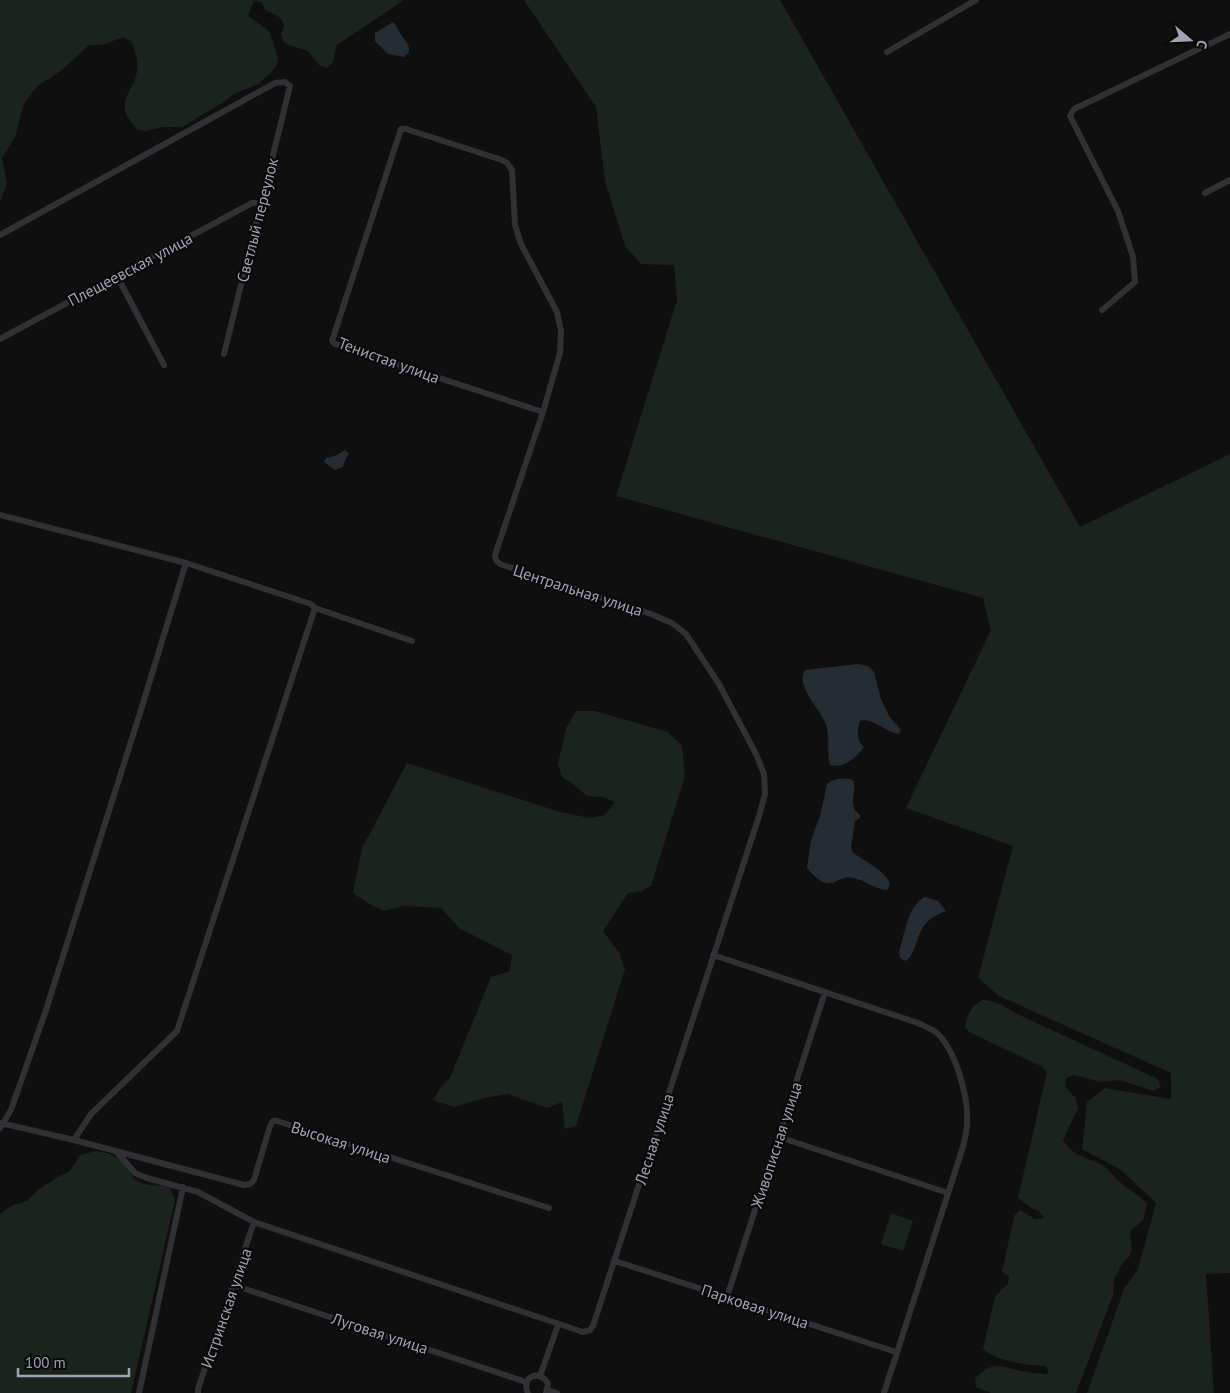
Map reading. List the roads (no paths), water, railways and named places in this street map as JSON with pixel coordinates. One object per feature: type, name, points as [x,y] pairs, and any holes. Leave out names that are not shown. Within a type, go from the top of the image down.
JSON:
[{"type":"street","points":[[887,52],[976,0]]},
{"type":"street","points":[[1102,310],[1135,282],[1133,257],[1118,211],[1070,116],[1074,109],[1230,34]]},
{"type":"street","name":"Светлый переулок","points":[[0,235],[275,82],[284,82],[290,86],[224,354]]},
{"type":"street","name":"Центральная улица","points":[[401,129],[406,129],[507,163],[512,170],[515,224],[520,244],[557,312],[562,331],[560,353],[543,412],[495,555],[496,560],[500,564],[672,622],[686,634],[718,684],[756,754],[764,774],[764,794],[760,813],[713,955]]},
{"type":"street","name":"Тенистая улица","points":[[401,129],[374,207],[332,341],[335,344],[543,412]]},
{"type":"street","points":[[1205,193],[1230,180]]},
{"type":"street","name":"Плещеевская улица","points":[[0,339],[252,203],[262,203]]},
{"type":"street","points":[[117,276],[164,365]]},
{"type":"street","points":[[0,515],[186,564],[311,604],[315,608],[412,641]]},
{"type":"street","points":[[186,564],[45,1012],[11,1110],[1,1125],[116,1151],[136,1172],[147,1178],[183,1187],[218,1201],[254,1222],[558,1324],[540,1376]]},
{"type":"street","points":[[74,1140],[90,1114],[177,1031],[315,608]]},
{"type":"street","points":[[713,955],[918,1023],[937,1032],[949,1047],[957,1066],[966,1102],[967,1124],[962,1150],[884,1393]]},
{"type":"street","name":"Лесная улица","points":[[558,1324],[583,1332],[590,1330],[594,1322],[713,955]]},
{"type":"street","name":"Живописная улица","points":[[727,1297],[825,992]]},
{"type":"street","name":"Высокая улица","points":[[116,1151],[244,1185],[250,1184],[254,1180],[270,1126],[273,1121],[277,1121],[549,1208]]},
{"type":"street","points":[[779,1137],[948,1192]]},
{"type":"street","points":[[139,1393],[183,1187]]},
{"type":"street","name":"Истринская улица","points":[[198,1393],[254,1222]]},
{"type":"street","name":"Парковая улица","points":[[615,1261],[896,1352]]},
{"type":"street","name":"Луговая улица","points":[[233,1285],[526,1382]]},
{"type":"street","points":[[528,1393],[526,1382],[535,1375],[545,1379],[548,1384],[547,1392],[557,1393]]}]
